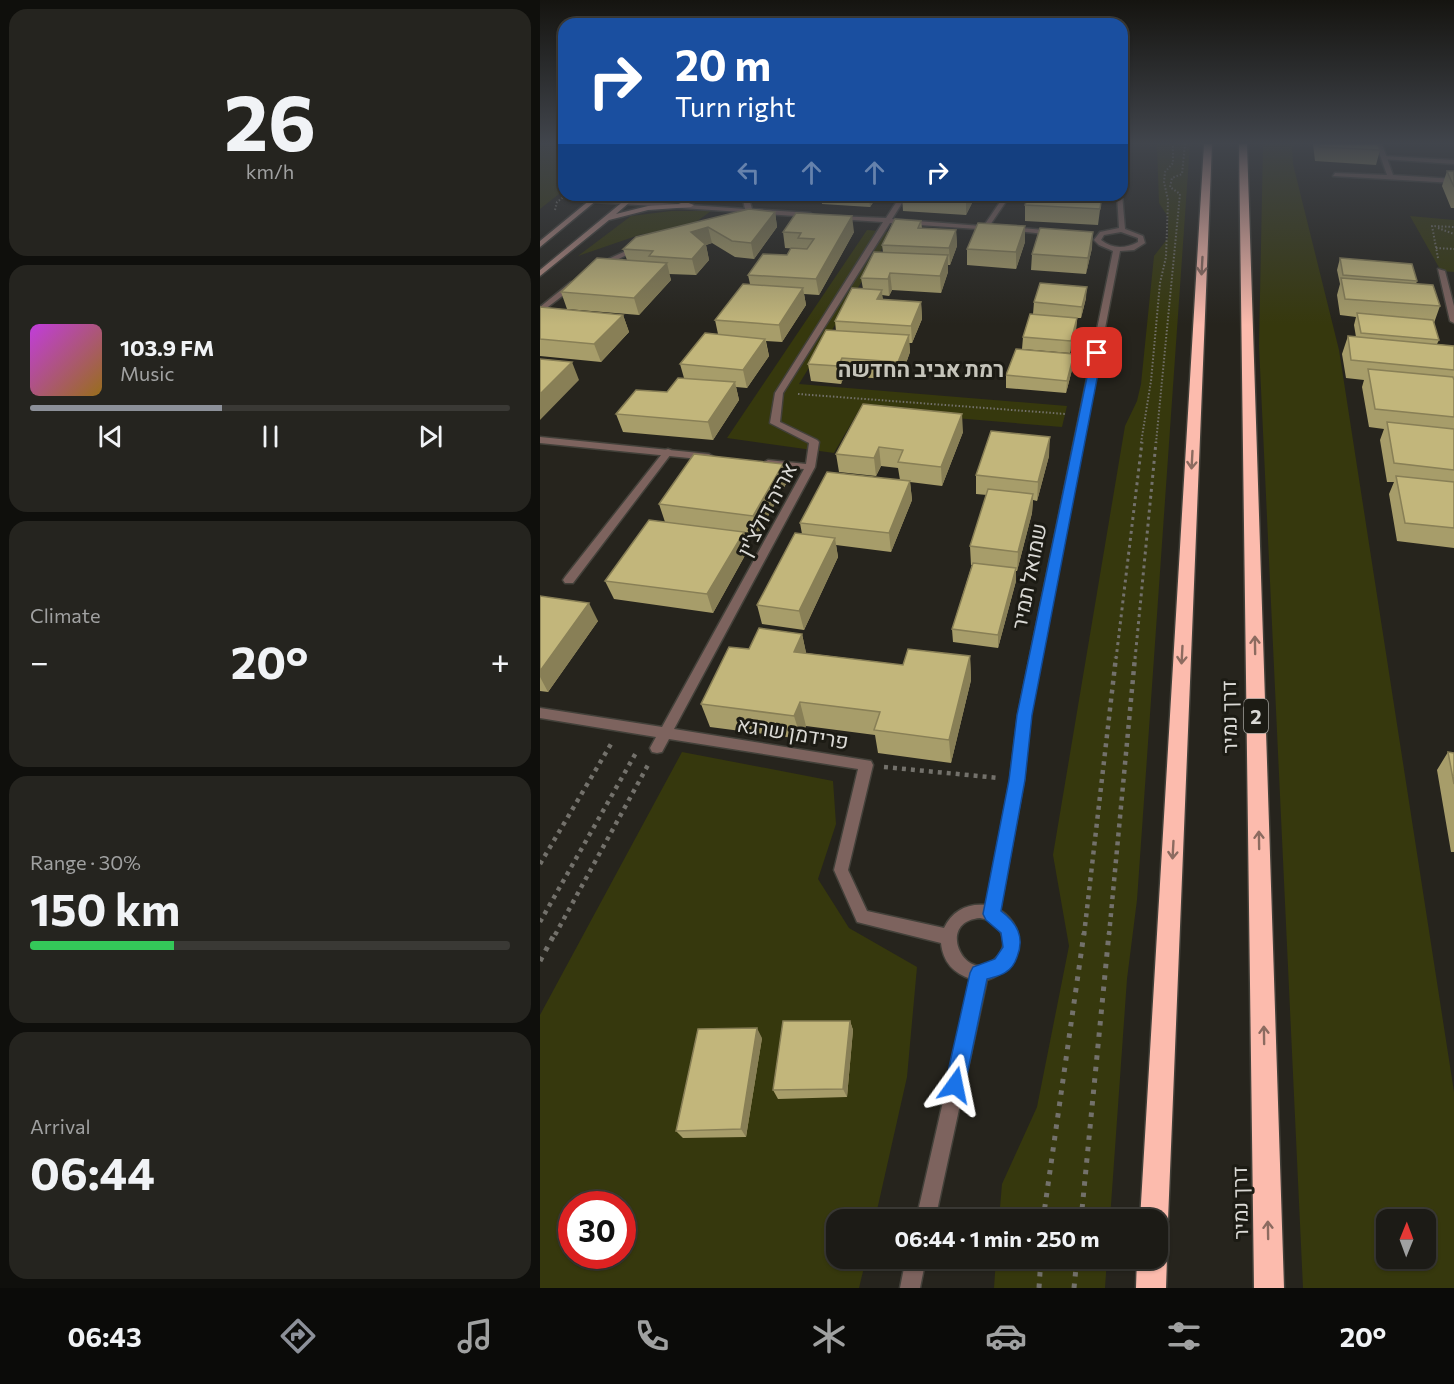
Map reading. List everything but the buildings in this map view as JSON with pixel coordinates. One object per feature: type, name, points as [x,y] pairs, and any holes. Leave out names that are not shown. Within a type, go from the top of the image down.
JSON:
[{"type":"highway","points":[[1155,1209],[1205,204]]},
{"type":"highway","name":"דרך נמיר","points":[[1244,204],[1269,1288]]},
{"type":"highway","points":[[1151,1288],[1152,1269]]},
{"type":"street","points":[[540,244],[588,204]]},
{"type":"street","points":[[540,274],[625,204]]},
{"type":"street","points":[[673,204],[819,216]]},
{"type":"street","points":[[747,204],[749,211]]},
{"type":"street","name":"אריה דולצ'ין","points":[[657,748],[810,467],[813,442],[775,423],[779,393],[899,204]]},
{"type":"street","points":[[986,228],[1001,204]]},
{"type":"street","points":[[1121,204],[1122,230]]},
{"type":"street","points":[[607,219],[648,208],[692,205]]},
{"type":"street","points":[[729,219],[749,211]]},
{"type":"street","points":[[831,216],[1064,234]]},
{"type":"street","points":[[1087,236],[1098,237],[1107,231],[1122,230],[1141,237],[1142,243],[1132,248],[1117,249],[1100,243],[1098,237]]},
{"type":"street","points":[[540,311],[594,268],[648,243]]},
{"type":"street","name":"שמואל תמיר","points":[[992,914],[1017,780],[1024,715],[1117,249]]},
{"type":"street","points":[[1441,271],[1454,321]]},
{"type":"street","points":[[540,440],[715,457]]},
{"type":"street","points":[[569,580],[668,452]]},
{"type":"street","points":[[762,462],[810,467]]},
{"type":"street","name":"פרידמן שרגא","points":[[540,713],[866,765],[841,870],[862,917],[949,937]]},
{"type":"street","points":[[983,912],[992,914],[1008,927],[1012,937],[1012,947],[1008,957],[1001,966],[980,973],[969,971],[952,958],[949,937],[952,928],[965,916],[983,912]]},
{"type":"street","points":[[927,1209],[980,973]]},
{"type":"street","points":[[910,1288],[914,1269]]},
{"type":"path","points":[[1045,1209],[1086,921],[1137,472],[1151,381],[1160,283],[1166,257],[1168,204]]},
{"type":"path","points":[[1082,1209],[1179,204]]},
{"type":"path","points":[[1432,226],[1454,227]]},
{"type":"path","points":[[1432,226],[1454,234]]},
{"type":"path","points":[[1432,226],[1441,271]]},
{"type":"path","points":[[1436,248],[1454,249]]},
{"type":"path","points":[[779,393],[1085,415]]},
{"type":"path","points":[[540,864],[613,740]]},
{"type":"path","points":[[540,922],[640,745]]},
{"type":"path","points":[[540,961],[657,748]]},
{"type":"path","points":[[866,765],[1017,780]]},
{"type":"path","points":[[1039,1288],[1040,1269]]},
{"type":"path","points":[[1074,1288],[1076,1269]]},
{"type":"shaded area","points":[[1160,204],[1186,204],[1137,900],[1127,979],[1111,1209],[1000,1209],[1002,1184],[1037,1107],[1069,946],[1053,855],[1125,426],[1137,401],[1141,384],[1154,256],[1168,238],[1168,217]]},
{"type":"shaded area","points":[[1262,204],[1303,204],[1339,350],[1454,1092],[1454,1288],[1303,1288],[1259,346]]},
{"type":"shaded area","points":[[671,211],[711,211],[692,225],[639,235],[578,256],[631,216]]},
{"type":"shaded area","points":[[1410,216],[1454,220],[1454,272],[1441,271]]},
{"type":"shaded area","points":[[867,230],[892,232],[799,384],[1067,406],[1062,427],[859,410],[834,453],[727,438]]},
{"type":"shaded area","points":[[682,752],[833,781],[836,824],[818,879],[849,928],[917,967],[907,1077],[877,1209],[826,1209],[826,1269],[864,1269],[859,1288],[540,1288],[540,1015]]},
{"type":"shaded area","points":[[995,1269],[1106,1269],[1105,1288],[994,1288]]},
{"type":"district","name":"רמת אביב החדשה","points":[[921,368]]},
{"type":"route","points":[[955,1085],[980,973],[1001,966],[1012,947],[1012,937],[1008,927],[992,914],[1017,780],[1024,715],[1097,353]]}]
